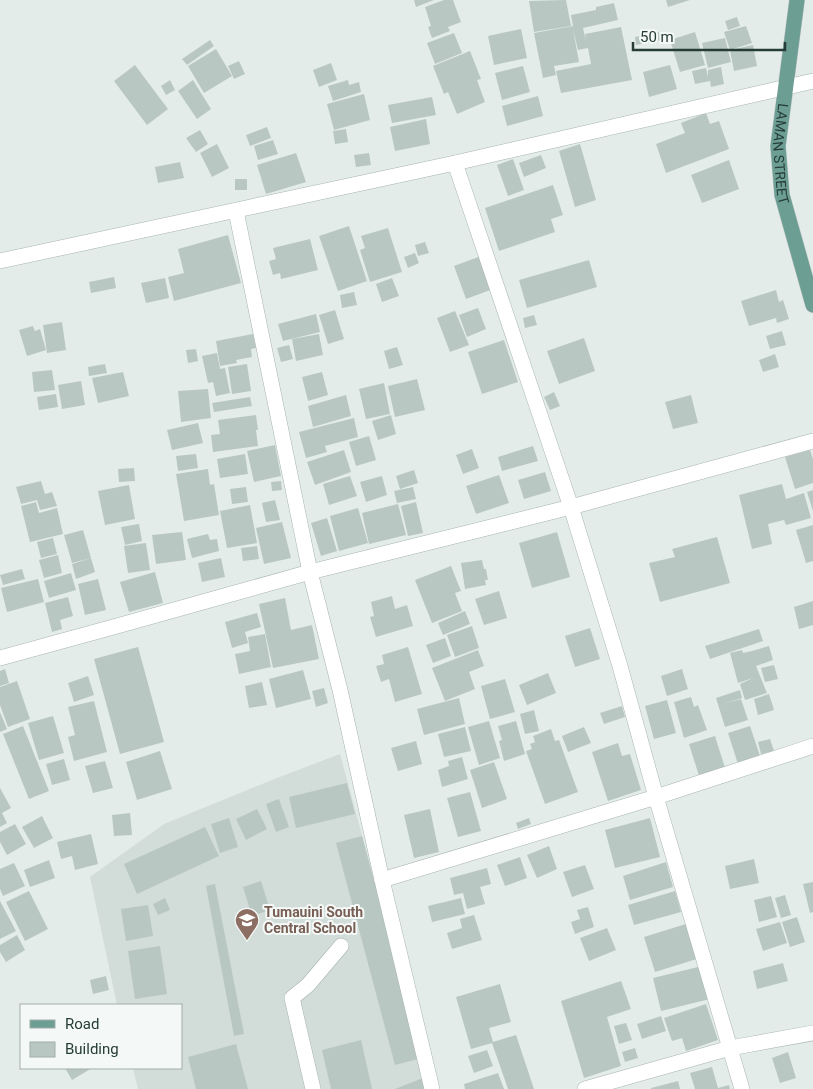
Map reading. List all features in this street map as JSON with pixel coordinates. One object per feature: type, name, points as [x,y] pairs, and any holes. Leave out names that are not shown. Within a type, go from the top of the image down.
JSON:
[{"type":"main road","name":"LAMAN STREET","points":[[797,0],[778,146],[782,195],[813,305]]},
{"type":"street","points":[[0,261],[455,163],[813,80]]},
{"type":"street","points":[[455,163],[571,508],[620,666],[656,797],[742,1089]]},
{"type":"street","points":[[236,211],[310,572],[340,690],[382,880],[432,1089]]},
{"type":"street","points":[[0,658],[310,572],[571,508],[813,441]]},
{"type":"street","points":[[382,880],[656,797],[813,746]]},
{"type":"street","points":[[313,1089],[292,998],[308,985],[341,946]]},
{"type":"street","points":[[585,1089],[730,1048],[813,1033]]},
{"type":"shaded area","name":"Tumauini South Central School","points":[[340,754],[431,1089],[138,1089],[133,1069],[182,1069],[182,1004],[117,1004],[90,877],[164,824]]},
{"type":"building","points":[[414,0],[434,0],[416,7]]},
{"type":"building","points":[[444,0],[453,0],[461,22],[448,27],[450,31],[432,38],[428,27],[431,26],[425,7]]},
{"type":"building","points":[[566,0],[571,26],[534,32],[529,1]]},
{"type":"building","points":[[666,0],[690,0],[668,7]]},
{"type":"building","points":[[614,3],[618,20],[583,28],[586,41],[585,34],[621,27],[632,80],[561,93],[556,71],[591,64],[588,48],[578,50],[573,29],[579,62],[554,66],[556,75],[543,78],[534,33],[573,26],[571,15],[596,10],[596,7]]},
{"type":"building","points":[[737,17],[740,26],[728,30],[725,21]]},
{"type":"building","points":[[746,26],[752,43],[730,50],[724,32]]},
{"type":"building","points":[[521,29],[527,58],[494,65],[488,36]]},
{"type":"building","points":[[659,32],[661,40],[636,45],[635,37]]},
{"type":"building","points":[[695,32],[705,65],[680,72],[670,40]]},
{"type":"building","points":[[454,33],[462,53],[435,64],[427,43]]},
{"type":"building","points":[[725,38],[731,62],[708,68],[702,43]]},
{"type":"building","points":[[210,40],[214,46],[187,65],[182,59]]},
{"type":"building","points":[[753,45],[757,66],[734,71],[730,50]]},
{"type":"building","points":[[216,49],[232,76],[204,93],[188,66]]},
{"type":"building","points":[[470,51],[481,79],[477,80],[485,102],[457,114],[448,92],[444,94],[433,66]]},
{"type":"building","points":[[239,61],[245,74],[234,79],[228,66]]},
{"type":"building","points":[[331,63],[337,80],[319,87],[313,70]]},
{"type":"building","points":[[135,65],[168,109],[147,125],[114,81]]},
{"type":"building","points":[[670,65],[677,89],[649,97],[643,72]]},
{"type":"building","points":[[523,66],[530,92],[502,100],[495,73]]},
{"type":"building","points":[[721,67],[724,84],[711,87],[710,81],[695,84],[692,71],[706,68],[708,77],[708,70]]},
{"type":"building","points":[[170,80],[175,90],[166,95],[161,86]]},
{"type":"building","points":[[193,80],[211,109],[197,119],[178,91]]},
{"type":"building","points":[[348,80],[349,85],[359,82],[361,92],[333,101],[328,86]]},
{"type":"building","points":[[364,94],[370,120],[334,130],[327,104]]},
{"type":"building","points":[[538,96],[543,116],[507,126],[502,106]]},
{"type":"building","points":[[432,97],[436,115],[392,123],[388,105]]},
{"type":"building","points":[[706,113],[710,124],[719,121],[729,149],[666,173],[656,144],[685,133],[681,123]]},
{"type":"building","points":[[426,119],[430,144],[395,151],[390,127]]},
{"type":"building","points":[[267,127],[271,138],[250,146],[246,135]]},
{"type":"building","points":[[346,129],[348,142],[335,144],[333,131]]},
{"type":"building","points":[[200,130],[208,144],[196,152],[186,138]]},
{"type":"building","points":[[273,140],[278,154],[258,160],[254,146]]},
{"type":"building","points":[[217,144],[229,168],[212,177],[200,153]]},
{"type":"building","points":[[580,144],[596,200],[575,207],[559,151]]},
{"type":"building","points":[[296,153],[306,182],[266,194],[257,165]]},
{"type":"building","points":[[369,153],[371,165],[356,167],[354,155]]},
{"type":"building","points":[[541,155],[546,168],[524,177],[519,163]]},
{"type":"building","points":[[513,159],[524,190],[508,196],[497,165]]},
{"type":"building","points":[[729,160],[739,189],[702,203],[691,175]]},
{"type":"building","points":[[180,162],[184,178],[158,183],[155,167]]},
{"type":"building","points":[[235,179],[247,179],[247,190],[235,190]]},
{"type":"building","points":[[553,185],[563,215],[551,219],[555,232],[499,251],[485,208]]},
{"type":"building","points":[[349,226],[367,281],[338,291],[319,236]]},
{"type":"building","points":[[388,228],[402,272],[370,282],[360,250],[365,248],[361,236]]},
{"type":"building","points":[[228,235],[241,283],[174,301],[168,277],[184,273],[178,249]]},
{"type":"building","points":[[310,239],[318,270],[281,279],[280,273],[273,275],[269,261],[276,259],[273,248]]},
{"type":"building","points":[[425,242],[429,253],[418,256],[415,245]]},
{"type":"building","points":[[415,253],[419,263],[408,268],[404,257]]},
{"type":"building","points":[[481,256],[493,289],[466,299],[454,266]]},
{"type":"building","points":[[589,260],[597,287],[527,308],[519,280]]},
{"type":"building","points":[[114,277],[116,288],[91,293],[89,282]]},
{"type":"building","points":[[165,278],[169,298],[146,303],[141,283]]},
{"type":"building","points":[[392,278],[399,296],[382,302],[376,284]]},
{"type":"building","points":[[776,290],[779,302],[783,300],[789,319],[777,323],[776,318],[749,326],[741,301]]},
{"type":"building","points":[[354,292],[357,305],[342,308],[340,295]]},
{"type":"building","points":[[478,308],[486,329],[467,337],[459,315]]},
{"type":"building","points":[[335,310],[344,339],[328,344],[319,315]]},
{"type":"building","points":[[455,311],[469,345],[450,352],[437,318]]},
{"type":"building","points":[[316,314],[320,332],[283,341],[278,324]]},
{"type":"building","points":[[534,315],[537,325],[525,328],[523,318]]},
{"type":"building","points":[[62,322],[66,350],[47,353],[43,325]]},
{"type":"building","points":[[33,326],[35,331],[40,329],[46,350],[27,356],[19,330]]},
{"type":"building","points":[[782,331],[786,345],[770,349],[766,336]]},
{"type":"building","points":[[253,334],[256,348],[251,349],[252,357],[236,360],[237,363],[220,366],[216,341]]},
{"type":"building","points":[[319,334],[323,355],[296,361],[292,339]]},
{"type":"building","points":[[584,338],[595,371],[559,384],[547,351]]},
{"type":"building","points":[[504,340],[518,382],[482,394],[468,352]]},
{"type":"building","points":[[289,345],[293,359],[281,362],[277,348]]},
{"type":"building","points":[[397,347],[403,365],[389,369],[384,351]]},
{"type":"building","points":[[196,349],[198,361],[188,363],[186,350]]},
{"type":"building","points":[[217,353],[220,369],[225,368],[230,393],[216,396],[213,382],[208,383],[202,356]]},
{"type":"building","points":[[775,354],[779,367],[763,372],[759,360]]},
{"type":"building","points":[[105,364],[107,373],[89,376],[88,367]]},
{"type":"building","points":[[247,364],[251,391],[232,394],[228,367]]},
{"type":"building","points":[[52,370],[55,390],[34,392],[32,372]]},
{"type":"building","points":[[123,372],[129,396],[98,403],[92,378]]},
{"type":"building","points":[[322,372],[328,395],[308,401],[302,377]]},
{"type":"building","points":[[417,379],[425,410],[395,417],[388,386]]},
{"type":"building","points":[[81,381],[85,405],[62,409],[58,385]]},
{"type":"building","points":[[384,383],[390,414],[366,419],[359,389]]},
{"type":"building","points":[[208,389],[211,418],[181,422],[178,391]]},
{"type":"building","points":[[554,392],[560,406],[550,410],[544,397]]},
{"type":"building","points":[[56,394],[58,407],[39,410],[37,397]]},
{"type":"building","points":[[346,395],[351,416],[313,427],[308,406]]},
{"type":"building","points":[[691,395],[698,423],[673,429],[665,402]]},
{"type":"building","points":[[250,397],[252,406],[214,412],[212,403]]},
{"type":"building","points":[[256,415],[258,446],[213,452],[211,435],[220,434],[218,420]]},
{"type":"building","points":[[391,415],[396,434],[378,440],[372,421]]},
{"type":"building","points":[[354,418],[358,437],[325,446],[327,452],[306,458],[299,432]]},
{"type":"building","points":[[198,423],[203,443],[172,450],[167,430]]},
{"type":"building","points":[[369,436],[376,460],[356,466],[349,442]]},
{"type":"building","points":[[275,445],[281,476],[254,482],[247,451]]},
{"type":"building","points":[[533,446],[538,461],[502,471],[498,457]]},
{"type":"building","points":[[472,449],[479,468],[463,474],[456,455]]},
{"type":"building","points":[[344,450],[351,472],[315,485],[307,462]]},
{"type":"building","points":[[810,450],[813,459],[813,483],[795,489],[785,457]]},
{"type":"building","points":[[196,454],[198,468],[178,471],[176,456]]},
{"type":"building","points":[[245,454],[248,474],[220,478],[217,459]]},
{"type":"building","points":[[134,468],[135,481],[119,482],[118,469]]},
{"type":"building","points":[[208,469],[210,485],[214,484],[219,515],[184,521],[176,474]]},
{"type":"building","points":[[414,470],[418,483],[400,489],[396,476]]},
{"type":"building","points":[[545,472],[551,491],[524,499],[518,480]]},
{"type":"building","points":[[499,475],[509,503],[476,514],[466,486]]},
{"type":"building","points":[[350,476],[357,496],[329,505],[323,484]]},
{"type":"building","points":[[382,476],[387,495],[366,502],[360,482]]},
{"type":"building","points":[[41,481],[45,494],[52,492],[57,506],[40,510],[37,500],[21,504],[16,487]]},
{"type":"building","points":[[281,481],[282,490],[272,491],[271,482]]},
{"type":"building","points":[[782,484],[786,499],[804,493],[811,518],[786,525],[784,520],[768,524],[772,544],[752,549],[739,495]]},
{"type":"building","points":[[129,485],[135,519],[105,525],[98,491]]},
{"type":"building","points":[[246,487],[248,502],[232,504],[230,489]]},
{"type":"building","points":[[413,487],[416,499],[397,503],[394,491]]},
{"type":"building","points":[[813,490],[813,511],[807,492]]},
{"type":"building","points":[[275,500],[280,520],[266,522],[262,503]]},
{"type":"building","points":[[36,502],[39,513],[57,508],[63,534],[30,542],[21,506]]},
{"type":"building","points":[[416,502],[423,533],[408,536],[401,506]]},
{"type":"building","points":[[398,504],[406,535],[369,544],[362,513]]},
{"type":"building","points":[[250,505],[257,543],[227,548],[220,511]]},
{"type":"building","points":[[358,508],[368,543],[339,551],[330,516]]},
{"type":"building","points":[[327,518],[337,551],[321,556],[311,523]]},
{"type":"building","points":[[282,522],[291,558],[264,564],[256,528]]},
{"type":"building","points":[[139,524],[142,541],[125,545],[121,527]]},
{"type":"building","points":[[813,525],[813,561],[806,563],[796,530]]},
{"type":"building","points":[[83,530],[91,558],[72,563],[64,535]]},
{"type":"building","points":[[182,532],[186,560],[156,564],[152,535]]},
{"type":"building","points":[[557,532],[570,577],[532,588],[519,543]]},
{"type":"building","points":[[208,534],[210,540],[217,539],[219,551],[192,558],[187,539]]},
{"type":"building","points":[[717,537],[730,583],[660,602],[649,563],[675,557],[672,549]]},
{"type":"building","points":[[53,538],[57,554],[41,558],[37,542]]},
{"type":"building","points":[[146,543],[150,570],[128,573],[124,546]]},
{"type":"building","points":[[257,546],[259,559],[243,561],[241,548]]},
{"type":"building","points":[[58,555],[62,573],[44,578],[39,560]]},
{"type":"building","points":[[91,558],[95,572],[76,579],[72,564]]},
{"type":"building","points":[[221,558],[225,577],[202,582],[198,563]]},
{"type":"building","points":[[482,560],[488,580],[485,580],[486,585],[465,589],[461,563]]},
{"type":"building","points":[[451,566],[461,591],[455,593],[462,611],[432,623],[415,580]]},
{"type":"building","points":[[22,569],[25,579],[3,585],[0,575]]},
{"type":"building","points":[[155,572],[163,603],[129,612],[120,582]]},
{"type":"building","points":[[71,573],[76,590],[49,598],[44,581]]},
{"type":"building","points":[[38,579],[44,602],[7,612],[1,588]]},
{"type":"building","points":[[98,579],[106,610],[85,615],[78,584]]},
{"type":"building","points":[[499,591],[507,618],[484,625],[475,599]]},
{"type":"building","points":[[392,596],[395,609],[407,605],[413,626],[376,637],[370,617],[374,616],[371,602]]},
{"type":"building","points":[[68,597],[73,616],[60,620],[62,629],[52,632],[45,603]]},
{"type":"building","points":[[285,598],[291,630],[312,625],[319,659],[273,668],[259,604]]},
{"type":"building","points":[[813,601],[813,625],[799,629],[794,607]]},
{"type":"building","points":[[465,611],[470,624],[443,635],[438,623]]},
{"type":"building","points":[[257,613],[261,627],[245,632],[248,643],[232,648],[225,622]]},
{"type":"building","points":[[472,626],[479,648],[455,657],[447,635]]},
{"type":"building","points":[[590,628],[600,659],[575,667],[565,636]]},
{"type":"building","points":[[759,629],[763,641],[710,659],[705,646]]},
{"type":"building","points":[[265,634],[271,667],[239,674],[235,654],[250,651],[248,637]]},
{"type":"building","points":[[445,638],[451,656],[433,663],[426,645]]},
{"type":"building","points":[[769,646],[773,660],[756,666],[767,693],[745,700],[740,684],[753,678],[738,683],[730,653],[742,650],[743,653]]},
{"type":"building","points":[[138,647],[164,742],[120,754],[94,659]]},
{"type":"building","points":[[408,647],[422,694],[395,702],[389,679],[381,682],[376,666],[384,664],[382,655]]},
{"type":"building","points":[[478,650],[484,666],[469,672],[475,689],[445,701],[432,668]]},
{"type":"building","points":[[774,665],[778,679],[765,682],[761,668]]},
{"type":"building","points":[[5,669],[9,683],[0,686],[0,671]]},
{"type":"building","points":[[682,669],[688,689],[667,696],[661,676]]},
{"type":"building","points":[[303,670],[311,699],[276,708],[269,679]]},
{"type":"building","points":[[548,673],[556,693],[527,705],[519,685]]},
{"type":"building","points":[[88,676],[94,695],[74,702],[68,683]]},
{"type":"building","points":[[505,679],[515,712],[490,719],[481,686]]},
{"type":"building","points":[[17,681],[30,719],[8,727],[0,705],[0,687]]},
{"type":"building","points":[[262,682],[267,705],[249,708],[245,686]]},
{"type":"building","points":[[324,688],[328,703],[316,707],[312,691]]},
{"type":"building","points":[[740,690],[742,698],[723,704],[741,699],[748,720],[725,727],[716,698]]},
{"type":"building","points":[[769,694],[774,710],[758,715],[754,699]]},
{"type":"building","points":[[691,697],[694,707],[698,705],[707,730],[684,738],[674,702]]},
{"type":"building","points":[[459,698],[465,724],[424,735],[417,709]]},
{"type":"building","points":[[667,700],[676,733],[654,739],[645,706]]},
{"type":"building","points":[[94,701],[107,752],[74,761],[68,737],[75,735],[68,707]]},
{"type":"building","points":[[622,706],[625,717],[604,724],[600,713]]},
{"type":"building","points":[[534,710],[539,731],[525,734],[520,714]]},
{"type":"building","points":[[0,712],[7,729],[0,732]]},
{"type":"building","points":[[53,716],[64,753],[39,760],[28,723]]},
{"type":"building","points":[[489,721],[500,758],[479,765],[468,727]]},
{"type":"building","points":[[516,721],[525,754],[504,761],[499,741],[502,740],[498,726]]},
{"type":"building","points":[[23,726],[49,791],[29,799],[3,734]]},
{"type":"building","points":[[750,726],[760,756],[738,764],[728,733]]},
{"type":"building","points":[[465,727],[471,751],[444,757],[438,734]]},
{"type":"building","points":[[584,727],[591,743],[568,752],[562,736]]},
{"type":"building","points":[[551,729],[555,741],[559,740],[578,792],[545,804],[526,751],[532,749],[530,744],[535,742],[533,736]]},
{"type":"building","points":[[715,736],[726,771],[700,779],[689,744]]},
{"type":"building","points":[[770,739],[774,751],[761,754],[758,742]]},
{"type":"building","points":[[416,741],[422,764],[398,771],[391,748]]},
{"type":"building","points":[[618,743],[622,756],[630,754],[641,790],[608,801],[592,752]]},
{"type":"building","points":[[160,751],[172,789],[137,800],[126,762]]},
{"type":"building","points":[[462,757],[468,779],[442,787],[438,770],[449,766],[448,761]]},
{"type":"building","points":[[64,759],[70,780],[52,785],[46,764]]},
{"type":"building","points":[[105,761],[113,788],[93,793],[85,766]]},
{"type":"building","points":[[494,762],[507,799],[482,808],[470,770]]},
{"type":"building","points":[[347,783],[355,814],[296,828],[289,797]]},
{"type":"building","points":[[0,788],[11,808],[2,813],[7,823],[0,827]]},
{"type":"building","points":[[470,792],[481,831],[458,837],[447,798]]},
{"type":"building","points":[[279,799],[289,827],[276,832],[266,804]]},
{"type":"building","points":[[257,809],[267,829],[246,840],[236,819]]},
{"type":"building","points":[[430,809],[439,852],[414,858],[404,815]]},
{"type":"building","points":[[130,813],[132,835],[114,836],[112,815]]},
{"type":"building","points":[[42,816],[53,838],[34,848],[22,827]]},
{"type":"building","points":[[229,818],[238,847],[220,853],[211,824]]},
{"type":"building","points":[[529,818],[531,824],[518,829],[516,823]]},
{"type":"building","points":[[650,818],[660,857],[615,868],[605,830]]},
{"type":"building","points":[[15,824],[26,844],[7,855],[0,842],[0,832]]},
{"type":"building","points":[[205,827],[219,856],[137,894],[124,864]]},
{"type":"building","points":[[91,834],[98,864],[75,870],[72,856],[61,859],[57,842]]},
{"type":"building","points":[[362,836],[422,1058],[395,1065],[336,843]]},
{"type":"building","points":[[549,846],[557,869],[537,878],[527,855]]},
{"type":"building","points":[[520,857],[527,878],[505,886],[497,865]]},
{"type":"building","points":[[754,859],[759,883],[730,889],[725,866]]},
{"type":"building","points":[[49,860],[55,878],[30,887],[24,870]]},
{"type":"building","points":[[666,862],[673,887],[630,900],[623,876]]},
{"type":"building","points":[[14,863],[25,886],[3,896],[0,889],[0,869]]},
{"type":"building","points":[[585,865],[594,889],[572,897],[563,872]]},
{"type":"building","points":[[487,868],[491,884],[480,887],[485,904],[467,909],[463,893],[454,895],[450,878]]},
{"type":"building","points":[[261,881],[270,910],[252,916],[243,887]]},
{"type":"building","points":[[813,882],[813,912],[810,913],[803,884]]},
{"type":"building","points":[[215,884],[244,1034],[234,1036],[206,886]]},
{"type":"building","points":[[29,891],[48,929],[25,941],[6,902]]},
{"type":"building","points":[[675,891],[681,912],[634,925],[628,905]]},
{"type":"building","points":[[785,895],[791,915],[781,918],[775,898]]},
{"type":"building","points":[[771,896],[777,917],[759,922],[754,900]]},
{"type":"building","points":[[165,898],[170,910],[158,915],[153,904]]},
{"type":"building","points":[[461,898],[465,914],[432,922],[428,906]]},
{"type":"building","points":[[0,901],[16,931],[0,939]]},
{"type":"building","points":[[148,905],[153,936],[126,941],[121,909]]},
{"type":"building","points":[[588,907],[594,927],[575,934],[571,922],[580,919],[577,910]]},
{"type":"building","points":[[474,915],[482,940],[452,949],[447,933],[462,928],[460,919]]},
{"type":"building","points":[[797,917],[805,942],[790,947],[782,922]]},
{"type":"building","points":[[780,922],[787,943],[763,951],[756,929]]},
{"type":"building","points":[[689,923],[700,958],[655,972],[644,937]]},
{"type":"building","points":[[607,928],[616,950],[589,961],[580,938]]},
{"type":"building","points":[[17,935],[25,950],[6,962],[0,952],[0,945]]},
{"type":"building","points":[[160,946],[167,994],[135,999],[128,951]]},
{"type":"building","points":[[783,963],[788,981],[757,989],[753,971]]},
{"type":"building","points":[[702,966],[710,999],[661,1011],[653,978]]},
{"type":"building","points":[[106,976],[109,990],[93,994],[90,980]]},
{"type":"building","points":[[621,981],[631,1009],[607,1017],[621,1066],[584,1078],[561,1001]]},
{"type":"building","points":[[500,984],[511,1022],[489,1028],[493,1042],[516,1035],[534,1089],[508,1089],[492,1043],[471,1049],[456,997]]},
{"type":"building","points":[[706,1004],[718,1040],[686,1051],[682,1038],[672,1041],[664,1018]]},
{"type":"building","points":[[661,1016],[666,1031],[642,1039],[637,1024]]},
{"type":"building","points":[[626,1023],[632,1040],[619,1044],[614,1026]]},
{"type":"building","points":[[361,1040],[372,1089],[331,1089],[322,1050]]},
{"type":"building","points":[[236,1044],[248,1089],[196,1089],[188,1057]]},
{"type":"building","points":[[635,1048],[638,1058],[625,1062],[622,1052]]},
{"type":"building","points":[[487,1050],[493,1066],[474,1073],[468,1056]]},
{"type":"building","points":[[788,1052],[796,1078],[780,1083],[772,1058]]},
{"type":"building","points":[[712,1067],[718,1088],[729,1085],[730,1089],[695,1089],[690,1073]]},
{"type":"building","points":[[66,1069],[90,1069],[72,1080]]},
{"type":"building","points":[[498,1073],[504,1089],[465,1089],[464,1084]]},
{"type":"building","points":[[423,1078],[427,1089],[395,1089]]},
{"type":"building","points":[[678,1081],[680,1089],[651,1089],[651,1088]]},
{"type":"place","name":"Tumauini South Central School","points":[[247,941]]}]
